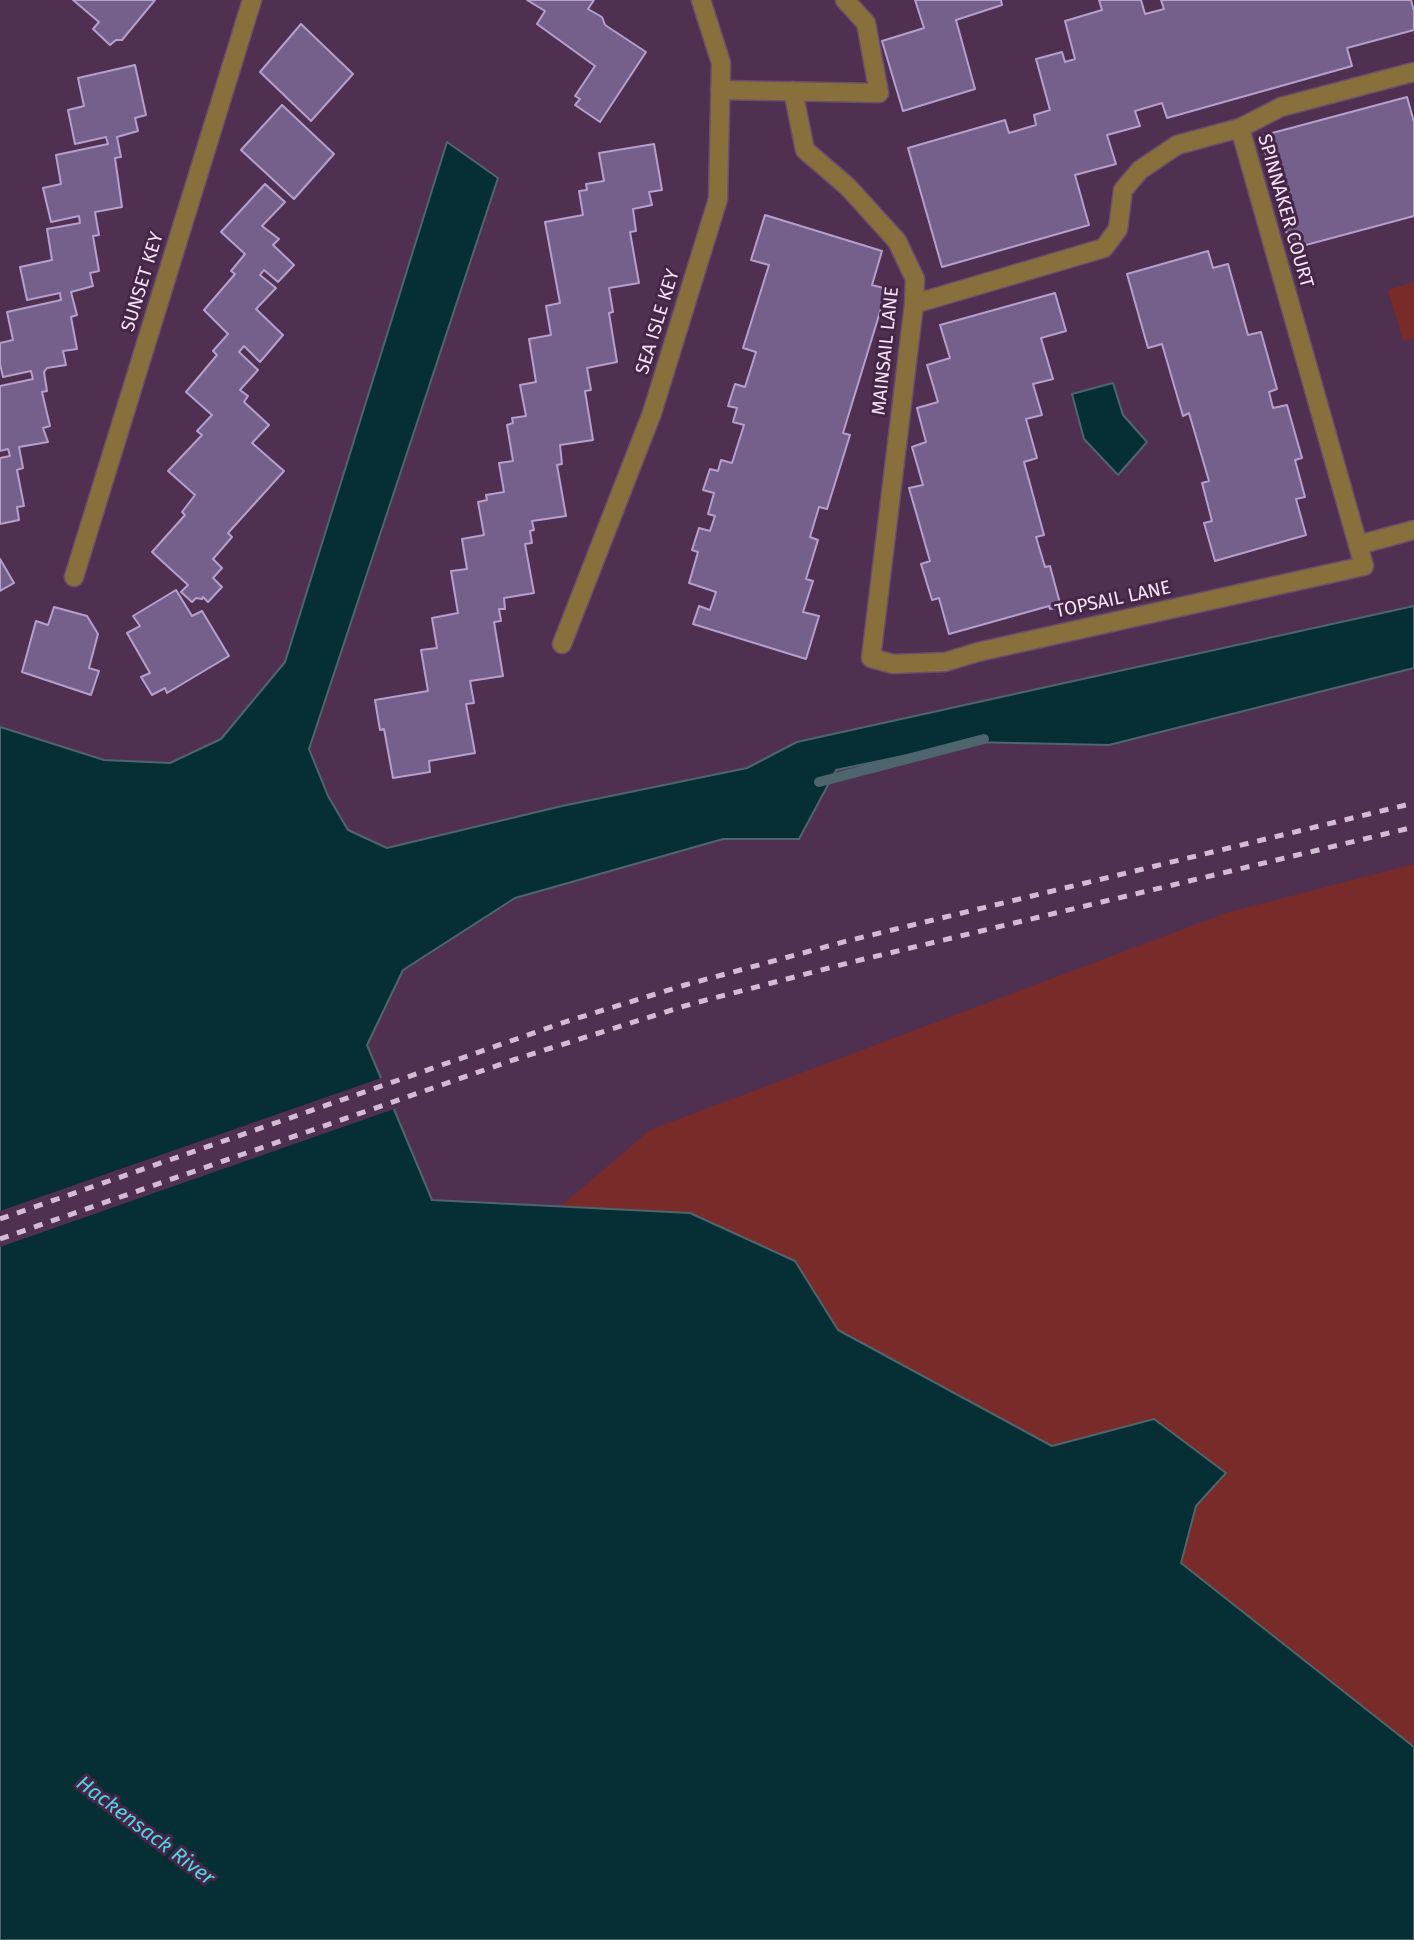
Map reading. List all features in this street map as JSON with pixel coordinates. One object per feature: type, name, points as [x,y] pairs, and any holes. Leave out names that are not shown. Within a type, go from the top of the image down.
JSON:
[{"type":"street","name":"SUNSET KEY","points":[[74,577],[252,0]]},
{"type":"street","name":"SEA ISLE KEY","points":[[562,644],[652,414],[718,199],[721,63],[701,0]]},
{"type":"street","points":[[720,90],[879,93],[866,23],[845,0]]},
{"type":"street","points":[[1240,128],[1280,107],[1414,72]]},
{"type":"street","name":"MAINSAIL LANE","points":[[793,91],[805,150],[848,187],[897,241],[915,279],[871,658]]},
{"type":"street","name":"SPINNAKER COURT","points":[[914,304],[1104,248],[1118,229],[1123,190],[1140,170],[1177,145],[1240,128],[1364,566]]},
{"type":"street","points":[[1358,545],[1414,530]]},
{"type":"street","name":"TOPSAIL LANE","points":[[871,658],[893,664],[945,662],[978,652],[1364,566]]},
{"type":"shaded area","points":[[1414,282],[1414,338],[1403,341],[1388,290]]},
{"type":"shaded area","points":[[1414,864],[1414,1762],[1181,1563],[1196,1506],[1226,1473],[1154,1419],[1052,1446],[838,1330],[795,1261],[561,1206],[650,1130],[1226,913]]},
{"type":"water","name":"Hackensack River","points":[[447,142],[498,178],[309,749],[328,796],[348,830],[387,848],[562,806],[747,768],[797,742],[1414,606],[1414,668],[1109,745],[970,742],[836,770],[799,839],[723,839],[515,898],[403,970],[367,1045],[432,1200],[690,1213],[795,1261],[838,1330],[1052,1446],[1154,1419],[1226,1473],[1196,1506],[1181,1563],[1414,1747],[1414,1940],[0,1940],[0,727],[104,760],[170,763],[221,739],[285,662]]},
{"type":"water","points":[[1113,383],[1123,415],[1147,442],[1118,475],[1084,439],[1072,394]]},
{"type":"pier","points":[[384,1077],[397,1108],[0,1247],[0,1211]]},
{"type":"building","points":[[73,0],[155,0],[122,40],[116,40],[110,45],[93,29],[99,22]]},
{"type":"building","points":[[527,0],[594,0],[588,9],[602,17],[605,25],[646,52],[600,122],[575,105],[580,99],[575,96],[595,66],[537,24],[545,11]]},
{"type":"building","points":[[915,0],[1001,0],[1002,5],[956,20],[975,89],[903,111],[882,41],[924,28]]},
{"type":"building","points":[[1099,0],[1141,0],[1145,14],[1164,9],[1161,0],[1411,0],[1414,30],[1347,48],[1352,66],[1167,118],[1162,103],[1135,111],[1140,126],[1107,135],[1116,164],[1075,175],[1089,225],[942,267],[908,148],[1005,120],[1009,133],[1036,125],[1034,115],[1050,110],[1036,59],[1062,52],[1065,62],[1075,59],[1065,21],[1102,10]]},
{"type":"building","points":[[301,24],[353,74],[311,121],[260,72]]},
{"type":"building","points":[[135,65],[146,115],[135,118],[138,131],[117,137],[121,157],[115,158],[122,207],[95,212],[99,235],[93,236],[99,271],[90,273],[93,286],[71,292],[77,315],[71,317],[77,349],[63,351],[66,365],[47,368],[44,372],[47,391],[42,392],[50,426],[43,428],[48,442],[19,447],[23,468],[17,470],[24,506],[17,507],[19,520],[0,524],[0,458],[10,456],[8,449],[0,451],[0,386],[33,379],[31,371],[3,377],[0,343],[13,340],[7,312],[61,300],[60,293],[27,300],[20,267],[52,260],[47,229],[80,223],[79,216],[51,222],[43,188],[61,184],[56,155],[108,144],[106,137],[75,144],[68,110],[84,106],[78,78]]},
{"type":"building","points":[[1407,97],[1414,122],[1414,216],[1291,249],[1261,136]]},
{"type":"building","points":[[282,105],[334,154],[294,199],[241,150]]},
{"type":"building","points":[[654,144],[662,190],[649,192],[652,205],[633,209],[636,231],[630,232],[639,283],[609,288],[613,312],[609,313],[617,362],[587,368],[591,390],[585,391],[593,440],[560,445],[562,464],[557,465],[566,516],[532,521],[532,543],[525,544],[534,593],[504,598],[505,609],[499,609],[501,621],[494,622],[503,676],[470,681],[474,703],[466,704],[475,753],[429,761],[430,772],[393,778],[384,729],[380,730],[375,700],[428,691],[421,650],[437,648],[432,618],[458,613],[451,571],[467,569],[462,539],[484,535],[478,502],[487,500],[486,495],[504,492],[499,463],[513,461],[507,425],[513,423],[512,418],[526,416],[520,385],[536,382],[529,339],[551,335],[546,306],[560,303],[545,222],[583,215],[579,191],[587,190],[586,184],[604,181],[599,153]]},
{"type":"building","points":[[265,184],[285,202],[262,226],[279,239],[273,245],[294,265],[278,282],[264,270],[260,275],[276,288],[256,309],[283,335],[260,362],[244,346],[239,352],[258,370],[240,390],[248,396],[244,402],[269,425],[252,443],[284,471],[228,533],[232,537],[213,559],[222,568],[213,578],[222,587],[208,602],[203,597],[192,602],[181,592],[188,585],[152,552],[185,515],[182,512],[195,495],[168,471],[202,435],[197,431],[212,415],[186,392],[217,355],[213,351],[228,334],[204,310],[235,274],[231,271],[245,254],[221,232]]},
{"type":"building","points":[[765,215],[882,251],[872,285],[887,289],[843,433],[850,435],[827,509],[819,507],[810,537],[818,540],[806,579],[813,581],[803,612],[819,616],[806,659],[693,624],[699,606],[710,610],[716,592],[689,583],[698,552],[692,550],[699,528],[710,531],[715,516],[708,514],[714,493],[703,490],[710,469],[718,471],[721,460],[732,463],[744,425],[733,422],[737,408],[728,406],[735,384],[745,387],[756,352],[743,348],[769,265],[751,260]]},
{"type":"building","points":[[1208,251],[1213,268],[1228,264],[1248,335],[1261,332],[1277,389],[1269,392],[1273,408],[1287,405],[1302,458],[1295,460],[1305,497],[1296,499],[1306,535],[1215,561],[1204,523],[1212,521],[1202,483],[1209,481],[1189,413],[1183,416],[1162,344],[1148,348],[1127,274]]},
{"type":"building","points":[[1055,293],[1066,331],[1041,338],[1053,379],[1033,384],[1042,415],[1026,419],[1037,458],[1024,462],[1044,535],[1036,537],[1045,567],[1050,566],[1061,607],[1050,609],[1049,606],[949,634],[939,598],[932,600],[921,564],[930,561],[909,488],[923,485],[912,447],[926,442],[917,408],[938,402],[927,365],[950,358],[940,325]]},
{"type":"building","points":[[0,559],[14,583],[0,591]]},
{"type":"building","points":[[176,590],[192,616],[202,611],[229,656],[167,693],[165,688],[152,695],[141,677],[150,673],[127,633],[140,626],[133,616]]},
{"type":"building","points":[[54,607],[87,616],[98,634],[89,668],[99,671],[91,695],[22,672],[36,621],[48,625]]},
{"type":"waterway","points":[[819,782],[984,739]]},
{"type":"railway","points":[[0,1219],[568,1021],[685,985],[847,941],[1414,803]]},
{"type":"railway","points":[[0,1239],[513,1060],[691,1004],[852,962],[1414,827]]}]
